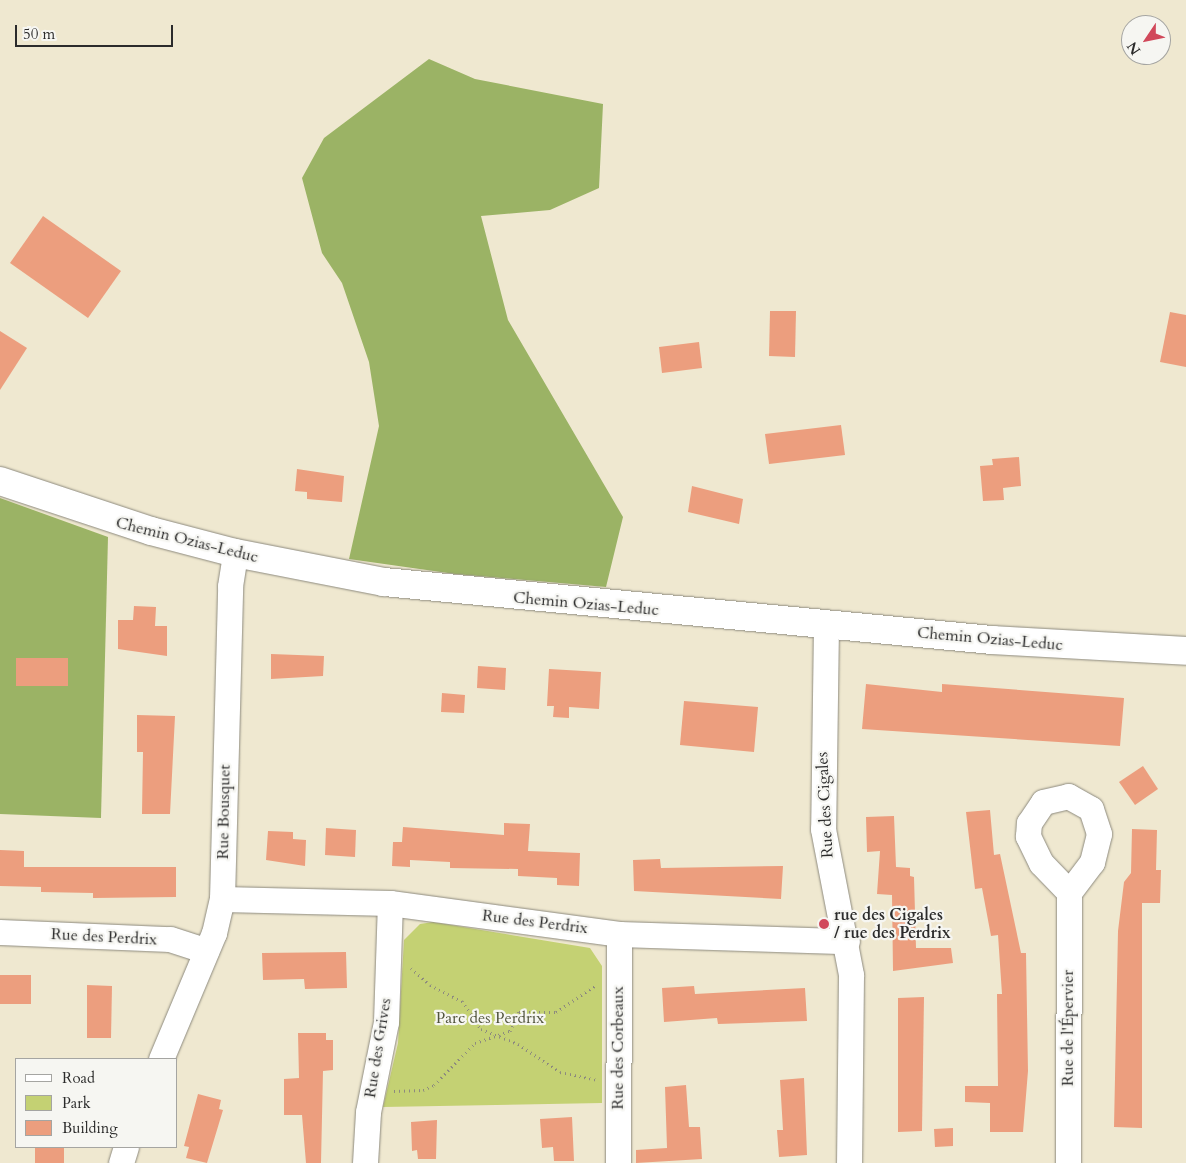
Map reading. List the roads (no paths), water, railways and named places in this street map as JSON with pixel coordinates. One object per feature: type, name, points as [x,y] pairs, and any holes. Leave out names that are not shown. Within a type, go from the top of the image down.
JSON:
[{"type":"street","name":"Chemin Ozias-Leduc","points":[[0,481],[103,518],[236,553],[429,588],[1048,644],[1186,651]]},
{"type":"street","name":"Rue Bousquet","points":[[161,1058],[206,951],[222,900],[230,586],[236,553]]},
{"type":"street","name":"Rue des Cigales","points":[[826,625],[822,830],[847,941],[851,975],[850,1163]]},
{"type":"street","name":"Rue de l'Épervier","points":[[1068,1163],[1069,892]]},
{"type":"street","name":"Rue des Perdrix","points":[[222,900],[390,904],[619,934],[847,941]]},
{"type":"street","name":"Rue des Grives","points":[[365,1163],[372,1091],[386,1022],[390,904]]},
{"type":"street","name":"Rue des Perdrix","points":[[0,932],[170,939],[206,951]]},
{"type":"street","name":"Rue des Corbeaux","points":[[618,1163],[619,934]]},
{"type":"street","points":[[121,1163],[126,1148]]},
{"type":"place","name":"rue des Cigales / rue des Perdrix","points":[[824,924]]},
{"type":"park label","name":"Parc des Perdrix","points":[[490,1018]]}]
